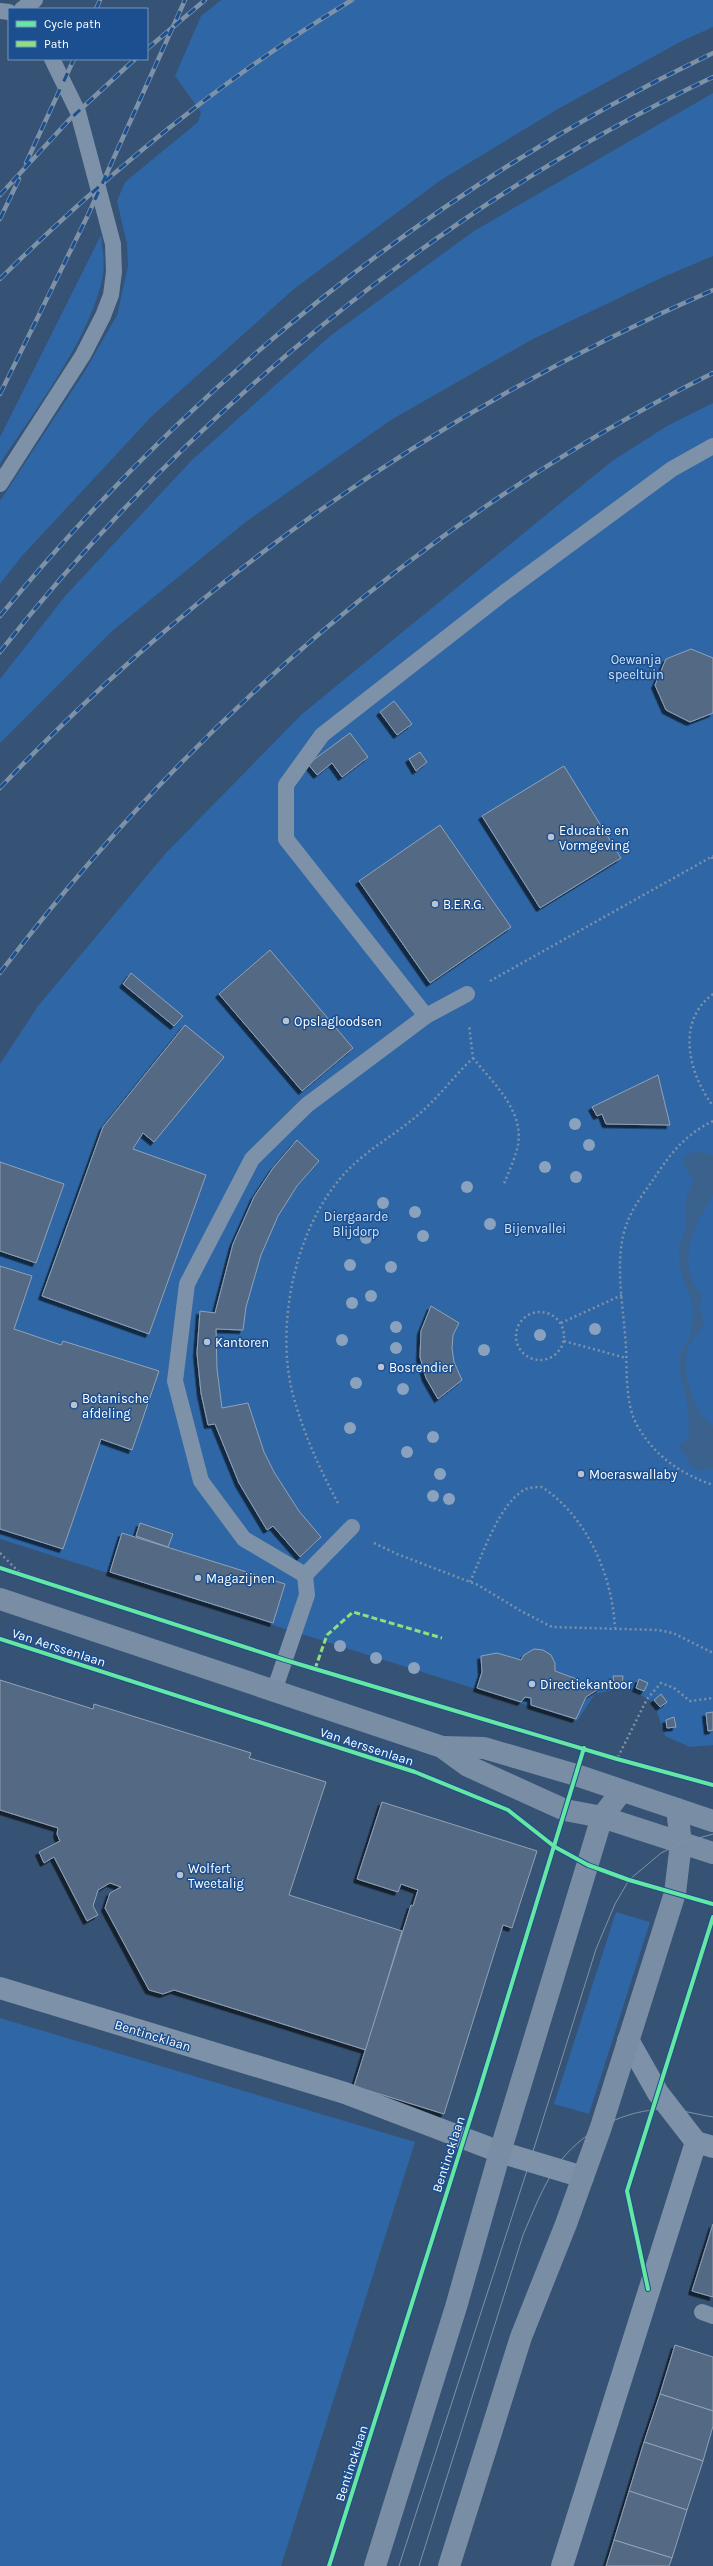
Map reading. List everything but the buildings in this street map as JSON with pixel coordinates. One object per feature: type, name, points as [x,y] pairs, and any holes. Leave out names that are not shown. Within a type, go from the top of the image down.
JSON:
[{"type":"street","name":"Van Aerssenlaan","points":[[0,1599],[442,1748],[468,1766],[565,1810],[602,1817],[713,1852]]},
{"type":"street","name":"Van Aerssenlaan","points":[[442,1748],[484,1748],[576,1775],[621,1792],[713,1821]]},
{"type":"street","points":[[375,2566],[456,2306],[500,2152],[602,1817],[621,1792]]},
{"type":"street","points":[[449,2566],[521,2337],[583,2177],[675,1893],[681,1843],[677,1809]]},
{"type":"street","name":"Bentincklaan","points":[[0,1988],[346,2093],[500,2152],[583,2177]]},
{"type":"street","points":[[562,2566],[704,2144],[658,2093],[628,2040]]},
{"type":"lane","points":[[23,8],[35,0]]},
{"type":"lane","points":[[0,484],[83,355],[111,295],[114,272],[113,244],[78,112],[52,60]]},
{"type":"lane","points":[[426,1016],[378,952],[286,839],[286,785],[322,735],[505,592],[672,468],[713,446]]},
{"type":"lane","points":[[305,1575],[244,1539],[201,1482],[175,1381],[187,1284],[252,1159],[307,1105],[426,1016],[467,994]]},
{"type":"lane","points":[[305,1575],[352,1527]]},
{"type":"lane","points":[[274,1691],[307,1595],[305,1575]]},
{"type":"path","points":[[504,1184],[518,1148],[518,1126],[512,1108],[473,1058],[467,994],[712,856],[713,862]]},
{"type":"path","points":[[713,994],[706,999],[691,1023],[688,1051],[696,1078],[713,1106]]},
{"type":"path","points":[[473,1058],[418,1115],[351,1167],[324,1201],[305,1240],[295,1274],[288,1311],[288,1352],[292,1391],[316,1461],[352,1527],[374,1544],[470,1582],[552,1627],[615,1628],[674,1633],[713,1653]]},
{"type":"path","points":[[713,1121],[698,1129],[677,1146],[647,1189],[626,1224],[622,1249],[622,1295],[626,1358],[630,1404],[637,1426],[649,1443],[667,1462],[696,1479],[713,1484]]},
{"type":"path","points":[[560,1323],[622,1295]]},
{"type":"path","points":[[544,1311],[556,1316],[560,1323],[565,1337],[562,1349],[553,1357],[542,1361],[530,1358],[521,1351],[516,1341],[516,1329],[522,1318],[533,1312],[544,1311]]},
{"type":"path","points":[[564,1341],[626,1358]]},
{"type":"path","points":[[470,1582],[504,1512],[514,1498],[525,1489],[542,1487],[571,1514],[585,1531],[597,1554],[610,1589],[615,1628]]},
{"type":"path","points":[[0,1553],[24,1576]]},
{"type":"path","points":[[12,1572],[24,1576]]},
{"type":"path","points":[[617,1759],[647,1699],[661,1684],[674,1688],[690,1701],[713,1698]]},
{"type":"path","points":[[610,1757],[624,1761]]},
{"type":"green space","points":[[221,0],[713,0],[713,27],[682,41],[558,109],[441,180],[294,289],[152,416],[22,556],[0,584],[0,501],[85,371],[117,315],[128,266],[127,244],[117,201],[125,182],[198,122],[201,112],[175,76],[201,16]]},
{"type":"green space","points":[[713,93],[713,256],[661,278],[533,339],[391,420],[247,521],[111,632],[0,743],[0,679],[66,595],[192,460],[330,336],[474,231]]},
{"type":"green space","points":[[101,235],[104,270],[97,298],[87,323],[75,348],[45,397],[0,464],[0,437]]},
{"type":"green space","name":"Diergaarde Blijdorp","points":[[713,403],[713,1745],[690,1747],[665,1736],[654,1703],[627,1687],[595,1694],[577,1721],[0,1539],[0,1064],[38,1006],[165,854],[302,714],[612,461],[667,426]]},
{"type":"green space","points":[[616,1912],[650,1922],[589,2114],[554,2104]]},
{"type":"green space","points":[[0,2018],[415,2142],[281,2566],[0,2566]]},
{"type":"shaded area","points":[[699,1151],[713,1156],[713,1193],[696,1225],[688,1256],[691,1276],[695,1286],[702,1295],[699,1306],[704,1325],[688,1349],[686,1371],[695,1402],[706,1420],[713,1426],[713,1469],[699,1470],[692,1467],[679,1446],[687,1439],[689,1432],[688,1407],[680,1373],[680,1353],[691,1335],[694,1308],[680,1269],[679,1246],[686,1229],[686,1197],[694,1181],[682,1162],[688,1154]]},
{"type":"tram line","points":[[399,2566],[530,2161],[596,1949],[615,1904],[629,1880],[661,1853],[681,1843],[713,1834]]},
{"type":"tram line","points":[[419,2566],[523,2235],[542,2192],[556,2167],[566,2154],[591,2133],[605,2124],[620,2118],[636,2113],[668,2109],[713,2117]]},
{"type":"railway","points":[[96,8],[100,0]]},
{"type":"railway","points":[[0,394],[88,215],[185,0]]},
{"type":"railway","points":[[148,48],[205,0]]},
{"type":"railway","points":[[0,279],[82,202],[168,129],[258,62],[304,30],[352,0]]},
{"type":"railway","points":[[0,616],[75,529],[154,447],[238,369],[326,295],[417,226],[512,163],[611,105],[713,53]]},
{"type":"railway","points":[[26,163],[74,60]]},
{"type":"railway","points":[[0,195],[69,120],[134,60]]},
{"type":"railway","points":[[0,652],[73,565],[152,480],[236,400],[324,324],[416,253],[512,188],[611,129],[713,77]]},
{"type":"railway","points":[[0,219],[19,179]]},
{"type":"railway","points":[[0,788],[78,710],[159,636],[243,567],[331,503],[422,443],[516,387],[613,336],[713,290]]},
{"type":"railway","points":[[0,973],[74,881],[152,793],[235,710],[322,632],[413,559],[509,491],[609,429],[713,373]]},
{"type":"marked path","points":[[315,1669],[327,1635],[353,1612],[442,1638]]},
{"type":"cycle path","points":[[0,1568],[285,1660],[617,1759],[713,1785]]},
{"type":"cycle path","points":[[0,1639],[415,1772],[508,1810],[555,1847],[588,1865],[629,1880],[713,1904]]},
{"type":"cycle path","points":[[329,2566],[479,2091],[584,1748]]},
{"type":"cycle path","points":[[648,2289],[627,2191],[713,1917]]},
{"type":"place","name":"Educatie en Vormgeving","points":[[551,837]]},
{"type":"place","name":"B.E.R.G.","points":[[435,904]]},
{"type":"place","name":"Opslagloodsen","points":[[286,1021]]},
{"type":"place","name":"Kantoren","points":[[207,1342]]},
{"type":"place","name":"Bosrendier","points":[[381,1367]]},
{"type":"place","name":"Botanische afdeling","points":[[74,1405]]},
{"type":"place","name":"Moeraswallaby","points":[[581,1474]]},
{"type":"place","name":"Magazijnen","points":[[198,1578]]},
{"type":"place","name":"Directiekantoor","points":[[532,1684]]},
{"type":"place","name":"Wolfert Tweetalig","points":[[180,1875]]},
{"type":"park label","name":"Oewanja speeltuin","points":[[636,666]]},
{"type":"park label","name":"Bijenvallei","points":[[535,1228]]}]
